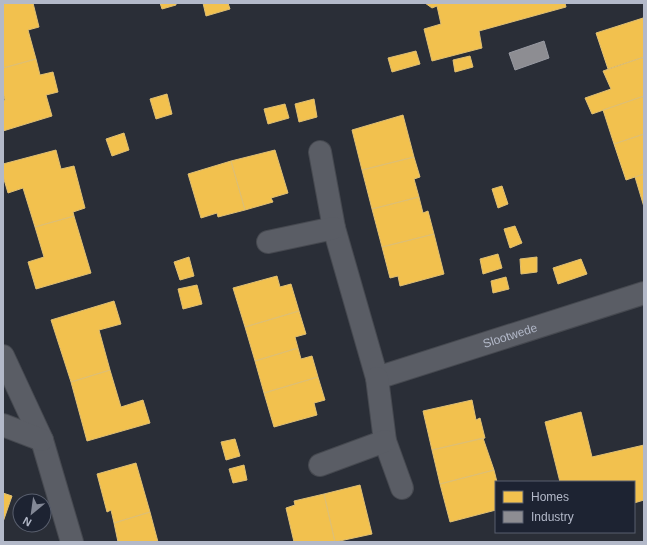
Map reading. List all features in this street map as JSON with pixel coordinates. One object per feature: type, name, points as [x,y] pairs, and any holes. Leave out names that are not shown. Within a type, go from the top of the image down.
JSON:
[{"type":"street","points":[[320,152],[334,228],[377,378],[385,441],[402,488]]},
{"type":"street","points":[[268,242],[334,228]]},
{"type":"street","name":"Slootwede","points":[[377,378],[644,292]]},
{"type":"street","points":[[3,356],[42,440],[72,542]]},
{"type":"street","points":[[3,425],[42,440]]},
{"type":"street","points":[[320,465],[385,441]]},
{"type":"building: Homes","points":[[3,3],[33,3],[39,27],[28,30],[36,59],[3,68]]},
{"type":"building: Homes","points":[[160,3],[176,3],[176,5],[162,9]]},
{"type":"building: Homes","points":[[203,3],[228,3],[230,9],[206,16]]},
{"type":"building: Homes","points":[[425,3],[565,3],[566,7],[479,31],[482,48],[432,61],[424,29],[441,24],[437,6],[432,8]]},
{"type":"building: Homes","points":[[643,18],[644,57],[608,69],[596,33]]},
{"type":"building: Homes","points":[[416,51],[420,64],[392,72],[388,58]]},
{"type":"building: Homes","points":[[470,56],[473,67],[455,72],[453,60]]},
{"type":"building: Homes","points":[[644,57],[644,96],[592,114],[585,98],[611,89],[603,71]]},
{"type":"building: Homes","points":[[36,59],[40,75],[53,72],[58,92],[46,95],[52,116],[3,131],[3,101],[5,100],[3,92],[3,68]]},
{"type":"building: Homes","points":[[167,94],[172,114],[156,119],[150,99]]},
{"type":"building: Homes","points":[[644,96],[644,134],[614,144],[603,110]]},
{"type":"building: Homes","points":[[314,99],[317,117],[299,122],[295,104]]},
{"type":"building: Homes","points":[[285,104],[289,118],[268,124],[264,109]]},
{"type":"building: Homes","points":[[403,115],[414,157],[362,170],[352,130]]},
{"type":"building: Homes","points":[[124,133],[129,150],[112,156],[106,139]]},
{"type":"building: Homes","points":[[644,134],[644,174],[626,180],[614,144]]},
{"type":"building: Homes","points":[[56,150],[61,169],[74,166],[85,208],[73,212],[74,216],[35,227],[23,188],[8,193],[3,176],[3,164]]},
{"type":"building: Homes","points":[[275,150],[288,193],[271,198],[273,202],[245,210],[231,161]]},
{"type":"building: Homes","points":[[414,157],[420,177],[414,179],[419,197],[372,209],[362,170]]},
{"type":"building: Homes","points":[[231,161],[245,210],[218,217],[217,213],[201,218],[188,174]]},
{"type":"building: Homes","points":[[644,174],[644,207],[635,177]]},
{"type":"building: Homes","points":[[502,186],[508,204],[498,208],[492,189]]},
{"type":"building: Homes","points":[[419,197],[423,213],[428,211],[434,234],[382,247],[372,209]]},
{"type":"building: Homes","points":[[74,216],[91,273],[36,289],[28,262],[44,257],[35,227]]},
{"type":"building: Homes","points":[[515,226],[522,243],[510,248],[504,229]]},
{"type":"building: Homes","points":[[434,234],[444,274],[400,286],[398,276],[390,278],[382,247]]},
{"type":"building: Homes","points":[[498,254],[502,268],[483,274],[480,259]]},
{"type":"building: Homes","points":[[189,257],[194,276],[180,280],[174,262]]},
{"type":"building: Homes","points":[[537,257],[537,272],[521,274],[520,259]]},
{"type":"building: Homes","points":[[581,259],[587,274],[558,284],[553,268]]},
{"type":"building: Homes","points":[[277,276],[280,287],[291,284],[299,311],[245,327],[233,288]]},
{"type":"building: Homes","points":[[506,277],[509,289],[493,293],[491,281]]},
{"type":"building: Homes","points":[[197,285],[202,304],[183,309],[178,289]]},
{"type":"building: Homes","points":[[114,301],[121,324],[99,330],[110,370],[71,382],[51,320]]},
{"type":"building: Homes","points":[[299,311],[306,334],[295,337],[298,348],[255,361],[245,327]]},
{"type":"building: Homes","points":[[298,348],[301,359],[312,356],[318,377],[264,393],[255,361]]},
{"type":"building: Homes","points":[[110,370],[121,407],[143,400],[150,423],[87,441],[71,382]]},
{"type":"building: Homes","points":[[318,377],[325,400],[314,403],[317,415],[274,427],[264,393]]},
{"type":"building: Homes","points":[[472,400],[476,420],[480,418],[485,438],[432,450],[423,411]]},
{"type":"building: Homes","points":[[581,412],[592,457],[644,445],[644,500],[635,503],[635,481],[560,481],[545,422]]},
{"type":"building: Homes","points":[[483,438],[494,470],[440,484],[432,450]]},
{"type":"building: Homes","points":[[235,439],[240,456],[226,460],[221,442]]},
{"type":"building: Homes","points":[[136,463],[150,512],[114,523],[111,510],[107,512],[97,474]]},
{"type":"building: Homes","points":[[244,465],[247,480],[233,483],[229,469]]},
{"type":"building: Homes","points":[[494,470],[497,481],[495,481],[495,510],[450,522],[440,484]]},
{"type":"building: Homes","points":[[360,485],[372,534],[335,542],[324,494]]},
{"type":"building: Homes","points":[[3,493],[12,496],[3,522]]},
{"type":"building: Homes","points":[[324,494],[335,542],[294,542],[286,508],[295,505],[294,501]]},
{"type":"building: Homes","points":[[150,512],[158,542],[118,542],[114,523]]},
{"type":"building: Industry","points":[[544,41],[549,58],[515,70],[509,53]]}]
